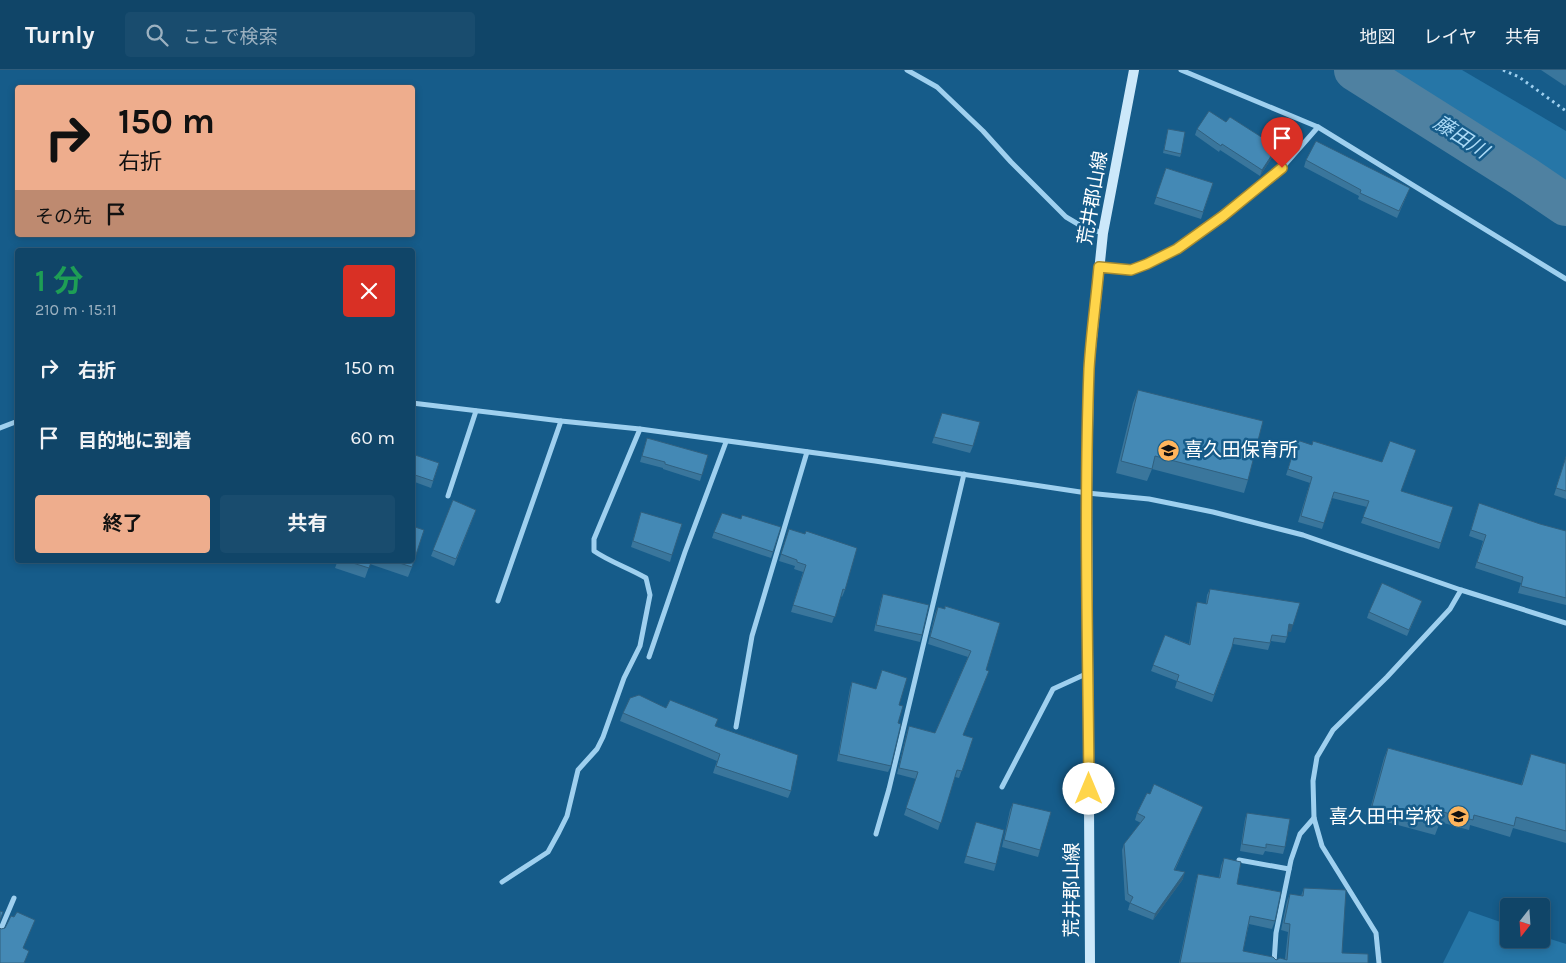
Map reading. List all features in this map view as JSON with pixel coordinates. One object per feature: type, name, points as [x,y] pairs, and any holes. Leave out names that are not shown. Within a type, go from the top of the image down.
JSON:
[{"type":"main road","name":"荒井郡山線","points":[[1090,963],[1087,493],[1090,367],[1103,233],[1134,70]]},
{"type":"street","points":[[907,70],[937,87],[983,131],[1066,217],[1083,228],[1103,233]]},
{"type":"street","points":[[1181,70],[1318,127],[1566,279]]},
{"type":"street","points":[[1099,267],[1131,270],[1177,249],[1223,216],[1282,168],[1318,127]]},
{"type":"street","points":[[415,403],[640,429],[1087,493],[1158,501],[1212,512],[1303,535],[1461,590],[1566,623]]},
{"type":"street","points":[[448,496],[476,411]]},
{"type":"street","points":[[498,601],[561,421]]},
{"type":"street","points":[[0,428],[15,422]]},
{"type":"street","points":[[502,882],[548,852],[567,816],[578,770],[598,749],[624,678],[640,646],[650,595],[646,578],[594,551],[594,539],[640,429]]},
{"type":"street","points":[[649,658],[685,552],[726,442]]},
{"type":"street","points":[[736,726],[752,636],[807,452]]},
{"type":"street","points":[[876,834],[889,789],[964,474]]},
{"type":"street","points":[[1379,963],[1376,933],[1322,846],[1314,818],[1313,781],[1317,757],[1333,730],[1387,677],[1450,610],[1461,590]]},
{"type":"street","points":[[1002,787],[1054,689],[1088,672]]},
{"type":"street","points":[[1274,963],[1276,933],[1289,869],[1300,834],[1314,818]]},
{"type":"street","points":[[1239,860],[1289,869]]},
{"type":"street","points":[[0,931],[14,898]]},
{"type":"path","points":[[1503,70],[1519,77],[1566,111]]},
{"type":"shaded area","points":[[1385,70],[1462,70],[1566,131],[1566,186]]},
{"type":"shaded area","points":[[1469,911],[1500,922],[1500,948],[1550,948],[1550,939],[1566,944],[1566,963],[1443,963]]},
{"type":"building","points":[[1209,111],[1226,122],[1230,117],[1277,147],[1262,170],[1222,144],[1221,146],[1197,129]]},
{"type":"building","points":[[1168,129],[1185,132],[1181,154],[1164,150]]},
{"type":"building","points":[[1316,141],[1410,188],[1399,211],[1360,193],[1361,190],[1306,160]]},
{"type":"building","points":[[1166,168],[1213,183],[1203,212],[1156,197]]},
{"type":"building","points":[[1138,390],[1263,421],[1248,480],[1155,456],[1152,469],[1121,461]]},
{"type":"building","points":[[942,413],[980,422],[973,446],[934,437]]},
{"type":"building","points":[[647,438],[708,455],[702,475],[642,456]]},
{"type":"building","points":[[1297,440],[1312,445],[1313,441],[1382,462],[1390,441],[1416,450],[1401,491],[1453,507],[1441,543],[1363,517],[1369,501],[1334,492],[1324,523],[1301,516],[1312,477],[1288,469]]},
{"type":"building","points":[[415,455],[439,463],[433,481],[415,475]]},
{"type":"building","points":[[1566,457],[1566,491],[1556,488]]},
{"type":"building","points":[[453,500],[476,510],[456,559],[433,550]]},
{"type":"building","points":[[1479,503],[1566,531],[1566,598],[1521,586],[1523,577],[1477,562],[1486,535],[1471,530]]},
{"type":"building","points":[[641,512],[682,524],[672,555],[633,541]]},
{"type":"building","points":[[722,513],[741,519],[742,515],[781,527],[773,552],[714,532]]},
{"type":"building","points":[[415,527],[424,530],[415,558]]},
{"type":"building","points":[[789,529],[805,534],[806,531],[857,548],[835,617],[793,605],[806,565],[781,554]]},
{"type":"building","points":[[353,563],[371,563],[369,568]]},
{"type":"building","points":[[399,563],[413,563],[412,567]]},
{"type":"building","points":[[1382,583],[1422,601],[1409,630],[1369,612]]},
{"type":"building","points":[[1210,589],[1300,603],[1293,625],[1289,624],[1287,637],[1272,635],[1270,643],[1234,638],[1214,695],[1177,681],[1179,675],[1153,665],[1165,635],[1190,645],[1197,602],[1207,604]]},
{"type":"building","points":[[883,594],[929,605],[922,635],[876,625]]},
{"type":"building","points":[[945,606],[1000,623],[986,670],[989,671],[963,735],[973,738],[962,771],[957,770],[941,823],[906,808],[918,772],[899,768],[909,726],[935,733],[971,651],[930,637],[938,607],[945,609]]},
{"type":"building","points":[[882,670],[907,678],[899,705],[903,706],[898,723],[901,724],[891,766],[839,754],[852,682],[876,689]]},
{"type":"building","points":[[639,695],[666,708],[670,700],[718,719],[715,726],[798,755],[791,791],[716,766],[720,754],[623,713],[630,698]]},
{"type":"building","points":[[1388,748],[1522,785],[1531,754],[1566,764],[1566,831],[1516,817],[1514,826],[1474,815],[1473,820],[1443,812],[1439,825],[1372,806]]},
{"type":"building","points":[[1154,784],[1203,807],[1174,870],[1185,872],[1155,914],[1130,903],[1133,897],[1128,894],[1124,844],[1145,817],[1137,813],[1147,793],[1150,794]]},
{"type":"building","points":[[1013,803],[1051,812],[1040,850],[1004,840]]},
{"type":"building","points":[[1247,813],[1290,819],[1285,847],[1266,844],[1266,848],[1242,844]]},
{"type":"building","points":[[976,822],[1004,830],[996,864],[966,856]]},
{"type":"building","points":[[1224,858],[1241,862],[1237,884],[1281,892],[1275,921],[1250,916],[1243,951],[1273,957],[1276,960],[1280,958],[1287,960],[1290,924],[1284,923],[1290,894],[1303,896],[1304,888],[1346,890],[1342,953],[1368,954],[1368,963],[1180,963],[1198,874],[1220,878]]},
{"type":"building","points":[[17,912],[35,920],[23,948],[29,951],[24,963],[0,963],[0,928],[5,928],[11,916],[14,917]]},
{"type":"waterway","name":"藤田川","points":[[1355,70],[1566,205]]},
{"type":"place","name":"喜久田保育所","points":[[1168,450]]},
{"type":"place","name":"喜久田中学校","points":[[1459,817]]},
{"type":"route","points":[[1089,789],[1087,493],[1090,367],[1099,267],[1131,270],[1177,249],[1223,216],[1282,168]]}]
